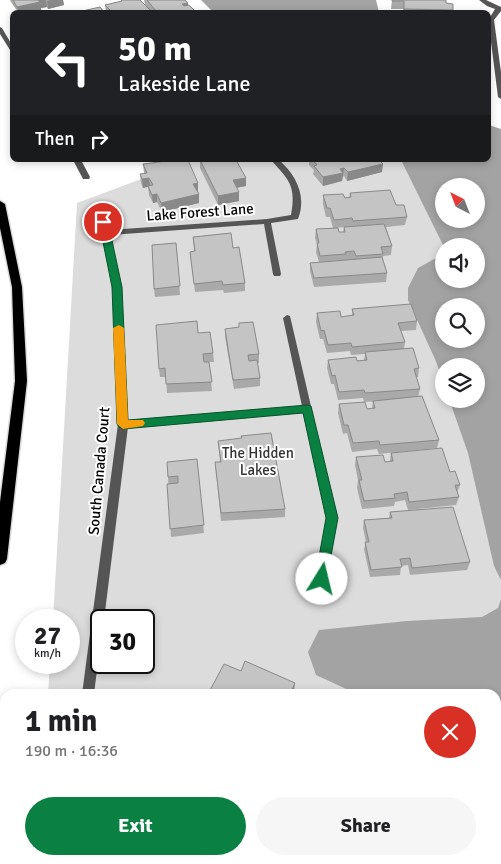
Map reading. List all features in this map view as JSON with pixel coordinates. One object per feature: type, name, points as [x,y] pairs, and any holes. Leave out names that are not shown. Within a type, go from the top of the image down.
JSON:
[{"type":"main road","points":[[0,204],[17,287],[21,381],[0,559]]},
{"type":"street","points":[[482,0],[500,9],[491,20],[501,97]]},
{"type":"street","points":[[0,29],[10,46]]},
{"type":"street","points":[[78,162],[86,177]]},
{"type":"street","name":"Lake Forest Lane","points":[[105,233],[267,221],[295,217],[298,201],[295,183],[277,162]]},
{"type":"street","name":"Lake Forest Lane","points":[[267,221],[277,274]]},
{"type":"street","name":"South Canada Court","points":[[89,689],[123,424],[117,287],[103,222]]},
{"type":"street","points":[[287,318],[332,518],[322,579]]},
{"type":"street","points":[[123,424],[307,409]]},
{"type":"green space","name":"The Hidden Lakes","points":[[501,141],[501,689],[48,689],[49,674],[80,674],[80,609],[54,609],[77,203],[187,162],[491,162],[491,157]]},
{"type":"shaded area","points":[[201,0],[376,0],[378,10],[211,10]]},
{"type":"shaded area","points":[[491,126],[501,129],[501,580],[494,566],[468,453],[452,408],[485,408],[485,358],[435,359],[408,300],[408,288],[418,268],[435,259],[435,288],[485,288],[485,238],[440,238],[402,162],[491,162]]},
{"type":"shaded area","points":[[501,599],[501,689],[346,689],[316,675],[308,652],[319,630],[407,621],[482,617],[498,608]]},
{"type":"building","points":[[13,0],[38,0],[40,2],[17,7]]},
{"type":"building","points":[[140,0],[150,10],[110,10],[105,5],[122,1]]},
{"type":"building","points":[[147,0],[185,0],[188,3],[182,4],[184,6],[189,5],[194,10],[160,10],[155,10]]},
{"type":"building","points":[[392,0],[446,0],[446,3],[453,4],[453,10],[404,9],[404,1]]},
{"type":"building","points":[[100,7],[102,10],[87,10]]},
{"type":"building","points":[[189,162],[198,183],[193,184],[199,194],[161,203],[157,194],[152,195],[148,186],[153,185],[149,178],[142,179],[140,174],[147,173],[143,164]]},
{"type":"building","points":[[201,162],[237,162],[246,178],[233,180],[239,192],[218,196]]},
{"type":"building","points":[[315,162],[381,162],[383,164],[348,172],[344,168],[340,169],[343,173],[323,177],[314,166],[317,165]]},
{"type":"building","points":[[390,190],[396,205],[404,205],[407,217],[353,221],[352,218],[334,220],[330,208],[327,208],[323,195],[343,194],[345,198],[351,197],[350,193]]},
{"type":"building","points":[[384,224],[392,246],[381,247],[383,254],[356,256],[354,251],[345,252],[346,254],[320,256],[316,229],[338,228],[339,232],[345,232],[344,227]]},
{"type":"building","points":[[231,233],[233,248],[239,247],[245,283],[223,285],[222,281],[194,284],[190,252],[195,251],[193,237]]},
{"type":"building","points":[[176,243],[180,286],[154,289],[152,245]]},
{"type":"building","points":[[382,257],[387,273],[314,278],[310,263]]},
{"type":"building","points":[[411,304],[417,321],[398,323],[405,342],[352,347],[351,343],[328,345],[324,330],[321,331],[317,313],[340,311],[341,317],[354,315],[352,309]]},
{"type":"building","points":[[197,321],[198,333],[210,332],[213,353],[203,354],[204,362],[209,362],[212,382],[166,384],[165,368],[159,369],[156,325]]},
{"type":"building","points":[[253,322],[259,354],[248,355],[249,361],[257,360],[260,378],[233,380],[225,329],[239,327],[239,323]]},
{"type":"building","points":[[413,348],[419,368],[414,369],[420,389],[365,393],[364,390],[339,392],[335,375],[332,376],[328,360],[356,357],[357,361],[367,360],[365,352]]},
{"type":"building","points":[[422,396],[439,440],[380,445],[379,441],[353,443],[348,425],[344,425],[339,404],[365,402],[367,409],[375,408],[373,401]]},
{"type":"building","points":[[271,433],[285,509],[221,513],[215,462],[221,462],[218,441],[242,438],[241,436]]},
{"type":"building","points":[[442,448],[450,472],[455,471],[460,485],[455,485],[459,497],[409,502],[407,492],[394,494],[395,498],[364,501],[359,480],[362,480],[356,457],[383,455],[385,462],[393,461],[391,453]]},
{"type":"building","points":[[197,459],[204,525],[170,529],[167,484],[178,483],[178,476],[168,477],[167,462]]},
{"type":"building","points":[[453,507],[470,562],[412,568],[410,558],[400,559],[402,567],[371,570],[365,542],[369,542],[364,520],[392,518],[390,512]]},
{"type":"building","points":[[245,661],[295,683],[292,689],[211,689],[224,664],[241,671]]},
{"type":"slow traffic","points":[[119,328],[123,424],[139,423]]},
{"type":"route","points":[[103,222],[117,287],[123,424],[307,409],[332,518],[322,579]]}]
